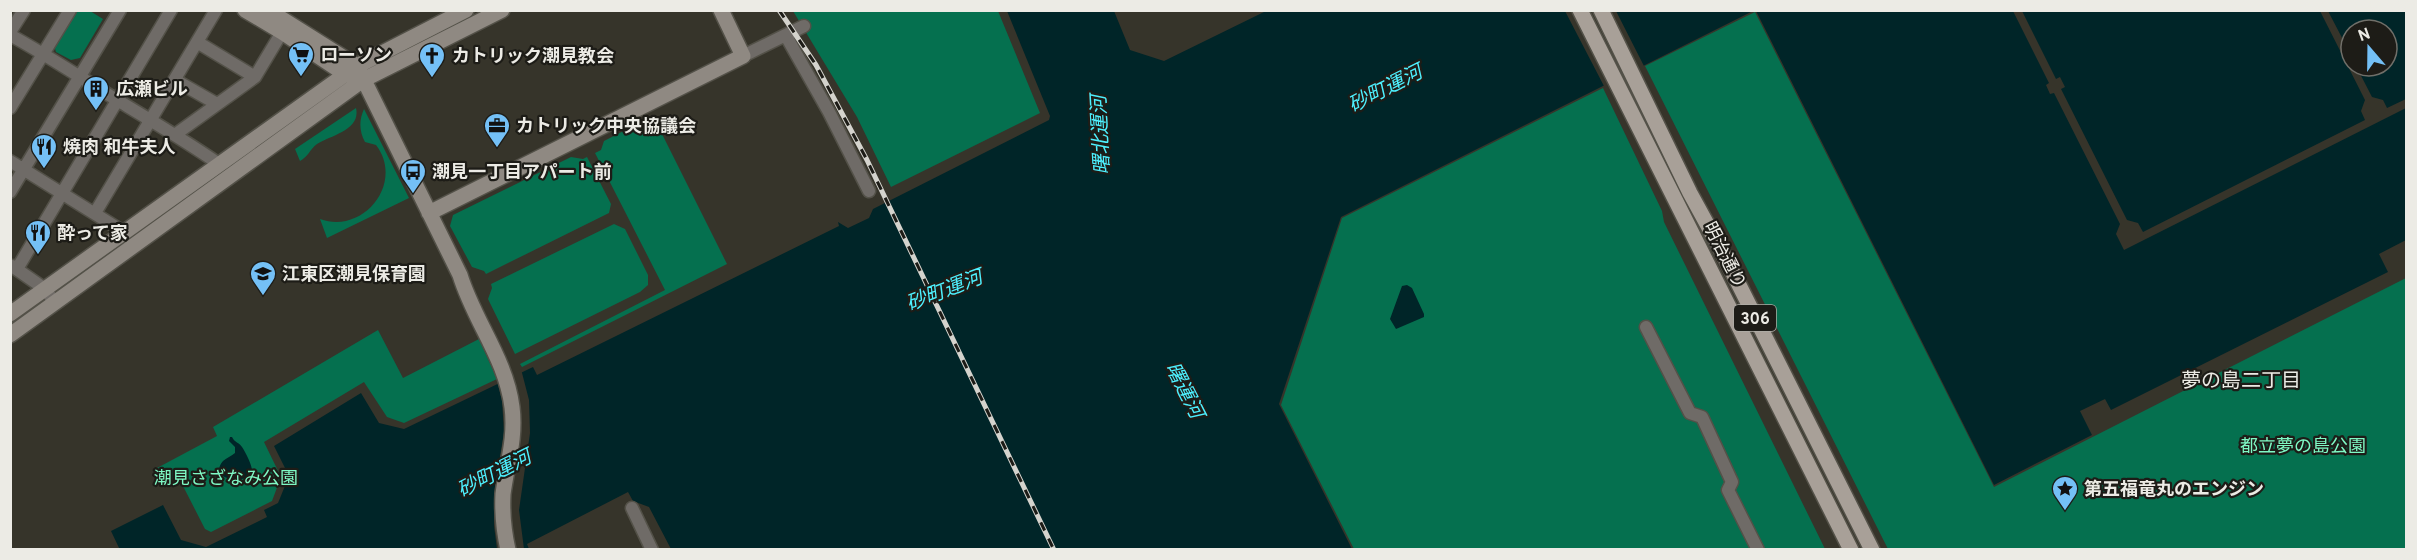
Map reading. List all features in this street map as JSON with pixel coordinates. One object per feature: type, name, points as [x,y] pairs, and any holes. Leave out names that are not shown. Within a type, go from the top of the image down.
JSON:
[{"type":"main road","name":"明治通り","points":[[1580,10],[1851,549]]},
{"type":"main road","name":"明治通り","points":[[1601,10],[1690,192],[1872,549]]},
{"type":"street","points":[[24,10],[10,34],[176,134],[219,164]]},
{"type":"street","points":[[10,108],[70,10]]},
{"type":"street","points":[[10,192],[120,10]]},
{"type":"street","points":[[55,303],[45,289],[14,267],[62,193],[171,10]]},
{"type":"street","points":[[95,213],[216,10]]},
{"type":"street","points":[[245,10],[355,74]]},
{"type":"street","points":[[268,10],[355,74],[460,275],[470,287],[509,374],[521,415],[521,440],[510,501],[514,549]]},
{"type":"street","points":[[10,314],[219,164],[355,74],[466,10]]},
{"type":"street","points":[[10,335],[355,74],[502,10]]},
{"type":"street","points":[[721,10],[743,56]]},
{"type":"street","points":[[429,213],[804,26]]},
{"type":"street","points":[[176,134],[255,77],[282,32]]},
{"type":"street","points":[[786,36],[829,112],[869,191]]},
{"type":"street","points":[[198,42],[255,77]]},
{"type":"street","points":[[175,80],[217,105]]},
{"type":"street","points":[[10,161],[124,232]]},
{"type":"street","points":[[1646,327],[1690,413],[1702,417],[1732,482],[1728,490],[1758,549]]},
{"type":"street","points":[[508,549],[503,496],[514,428],[509,374]]},
{"type":"street","points":[[632,508],[652,549]]},
{"type":"green space","points":[[76,11],[90,11],[103,19],[80,58],[71,60],[56,52],[54,45]]},
{"type":"green space","points":[[793,11],[998,11],[1040,113],[891,187],[857,117]]},
{"type":"green space","name":"都立夢の島公園","points":[[1755,12],[1994,487],[2406,278],[2406,549],[1888,549],[1645,66]]},
{"type":"green space","points":[[1603,88],[1662,211],[1664,222],[1825,549],[1354,549],[1281,405],[1342,218]]},
{"type":"green space","points":[[315,104],[317,107],[72,283],[69,279]]},
{"type":"green space","points":[[356,108],[354,122],[350,127],[317,144],[300,161],[295,149]]},
{"type":"green space","points":[[364,109],[409,198],[327,238],[320,219],[336,222],[351,220],[364,213],[375,202],[382,189],[386,175],[384,160],[376,145],[365,142],[363,138],[360,126]]},
{"type":"green space","points":[[653,116],[727,264],[522,367],[520,364],[665,290],[595,153],[601,150],[604,141]]},
{"type":"green space","points":[[571,157],[583,159],[587,157],[611,204],[609,213],[486,274],[472,267],[450,226],[453,215]]},
{"type":"green space","points":[[614,224],[625,229],[648,275],[648,285],[640,292],[515,354],[488,299],[491,284]]},
{"type":"green space","name":"潮見さざなみ公園","points":[[378,330],[403,378],[479,339],[497,379],[404,423],[387,417],[364,382],[264,442],[281,477],[272,501],[211,532],[205,529],[184,488],[157,468],[217,436],[213,427]]},
{"type":"water","points":[[1007,11],[1114,11],[1130,50],[1164,61],[1266,11],[1753,11],[1341,217],[1279,404],[1352,549],[671,549],[649,507],[633,501],[628,492],[527,544],[529,549],[120,550],[111,531],[163,505],[181,540],[206,547],[267,517],[264,510],[278,503],[289,476],[274,446],[361,393],[379,423],[404,429],[533,367],[537,375],[839,226],[838,222],[848,228],[869,218],[873,209],[1049,120],[1050,116]]},
{"type":"water","points":[[1756,11],[2406,11],[2406,240],[2379,254],[2388,272],[2111,410],[2105,399],[2080,411],[2092,435],[1994,485]]},
{"type":"water","points":[[1407,285],[1412,288],[1424,317],[1396,329],[1390,319],[1402,286]]},
{"type":"water","points":[[230,437],[241,445],[246,453],[252,469],[252,475],[247,478],[228,478],[220,472],[219,467],[223,461],[235,453],[235,447],[229,441]]},
{"type":"pier","points":[[1565,11],[1616,11],[1645,68],[1605,88]]},
{"type":"pier","points":[[2013,11],[2022,11],[2056,79],[2060,77],[2065,87],[2061,89],[2127,220],[2138,223],[2143,232],[2365,120],[2361,111],[2365,100],[2354,78],[2362,78],[2372,97],[2383,100],[2387,108],[2406,99],[2406,108],[2124,250],[2116,234],[2120,224],[2054,93],[2050,94],[2046,85],[2049,83]]},
{"type":"pier","points":[[2320,11],[2328,11],[2339,32],[2339,49]]},
{"type":"pier","points":[[521,369],[529,400],[530,433],[519,510],[524,549],[497,549],[494,494],[504,432],[502,401],[497,381]]},
{"type":"railway","points":[[779,10],[816,65],[867,160],[1054,550]]},
{"type":"place","name":"ローソン","points":[[301,78]]},
{"type":"place","name":"カトリック潮見教会","points":[[432,79]]},
{"type":"place","name":"広瀬ビル","points":[[96,112]]},
{"type":"place","name":"カトリック中央協議会","points":[[497,149]]},
{"type":"place","name":"焼肉 和牛夫人","points":[[44,170]]},
{"type":"place","name":"潮見一丁目アパート前","points":[[413,195]]},
{"type":"place","name":"酔って家","points":[[38,256]]},
{"type":"place","name":"江東区潮見保育園","points":[[263,297]]},
{"type":"place","name":"第五福竜丸のエンジン","points":[[2065,512]]},
{"type":"district","name":"夢の島二丁目","points":[[2241,380]]},
{"type":"water label","name":"砂町運河","points":[[1385,88]]},
{"type":"water label","name":"曙北運河","points":[[1100,135]]},
{"type":"water label","name":"砂町運河","points":[[944,290]]},
{"type":"water label","name":"曙運河","points":[[1185,390]]},
{"type":"water label","name":"砂町運河","points":[[494,473]]}]
